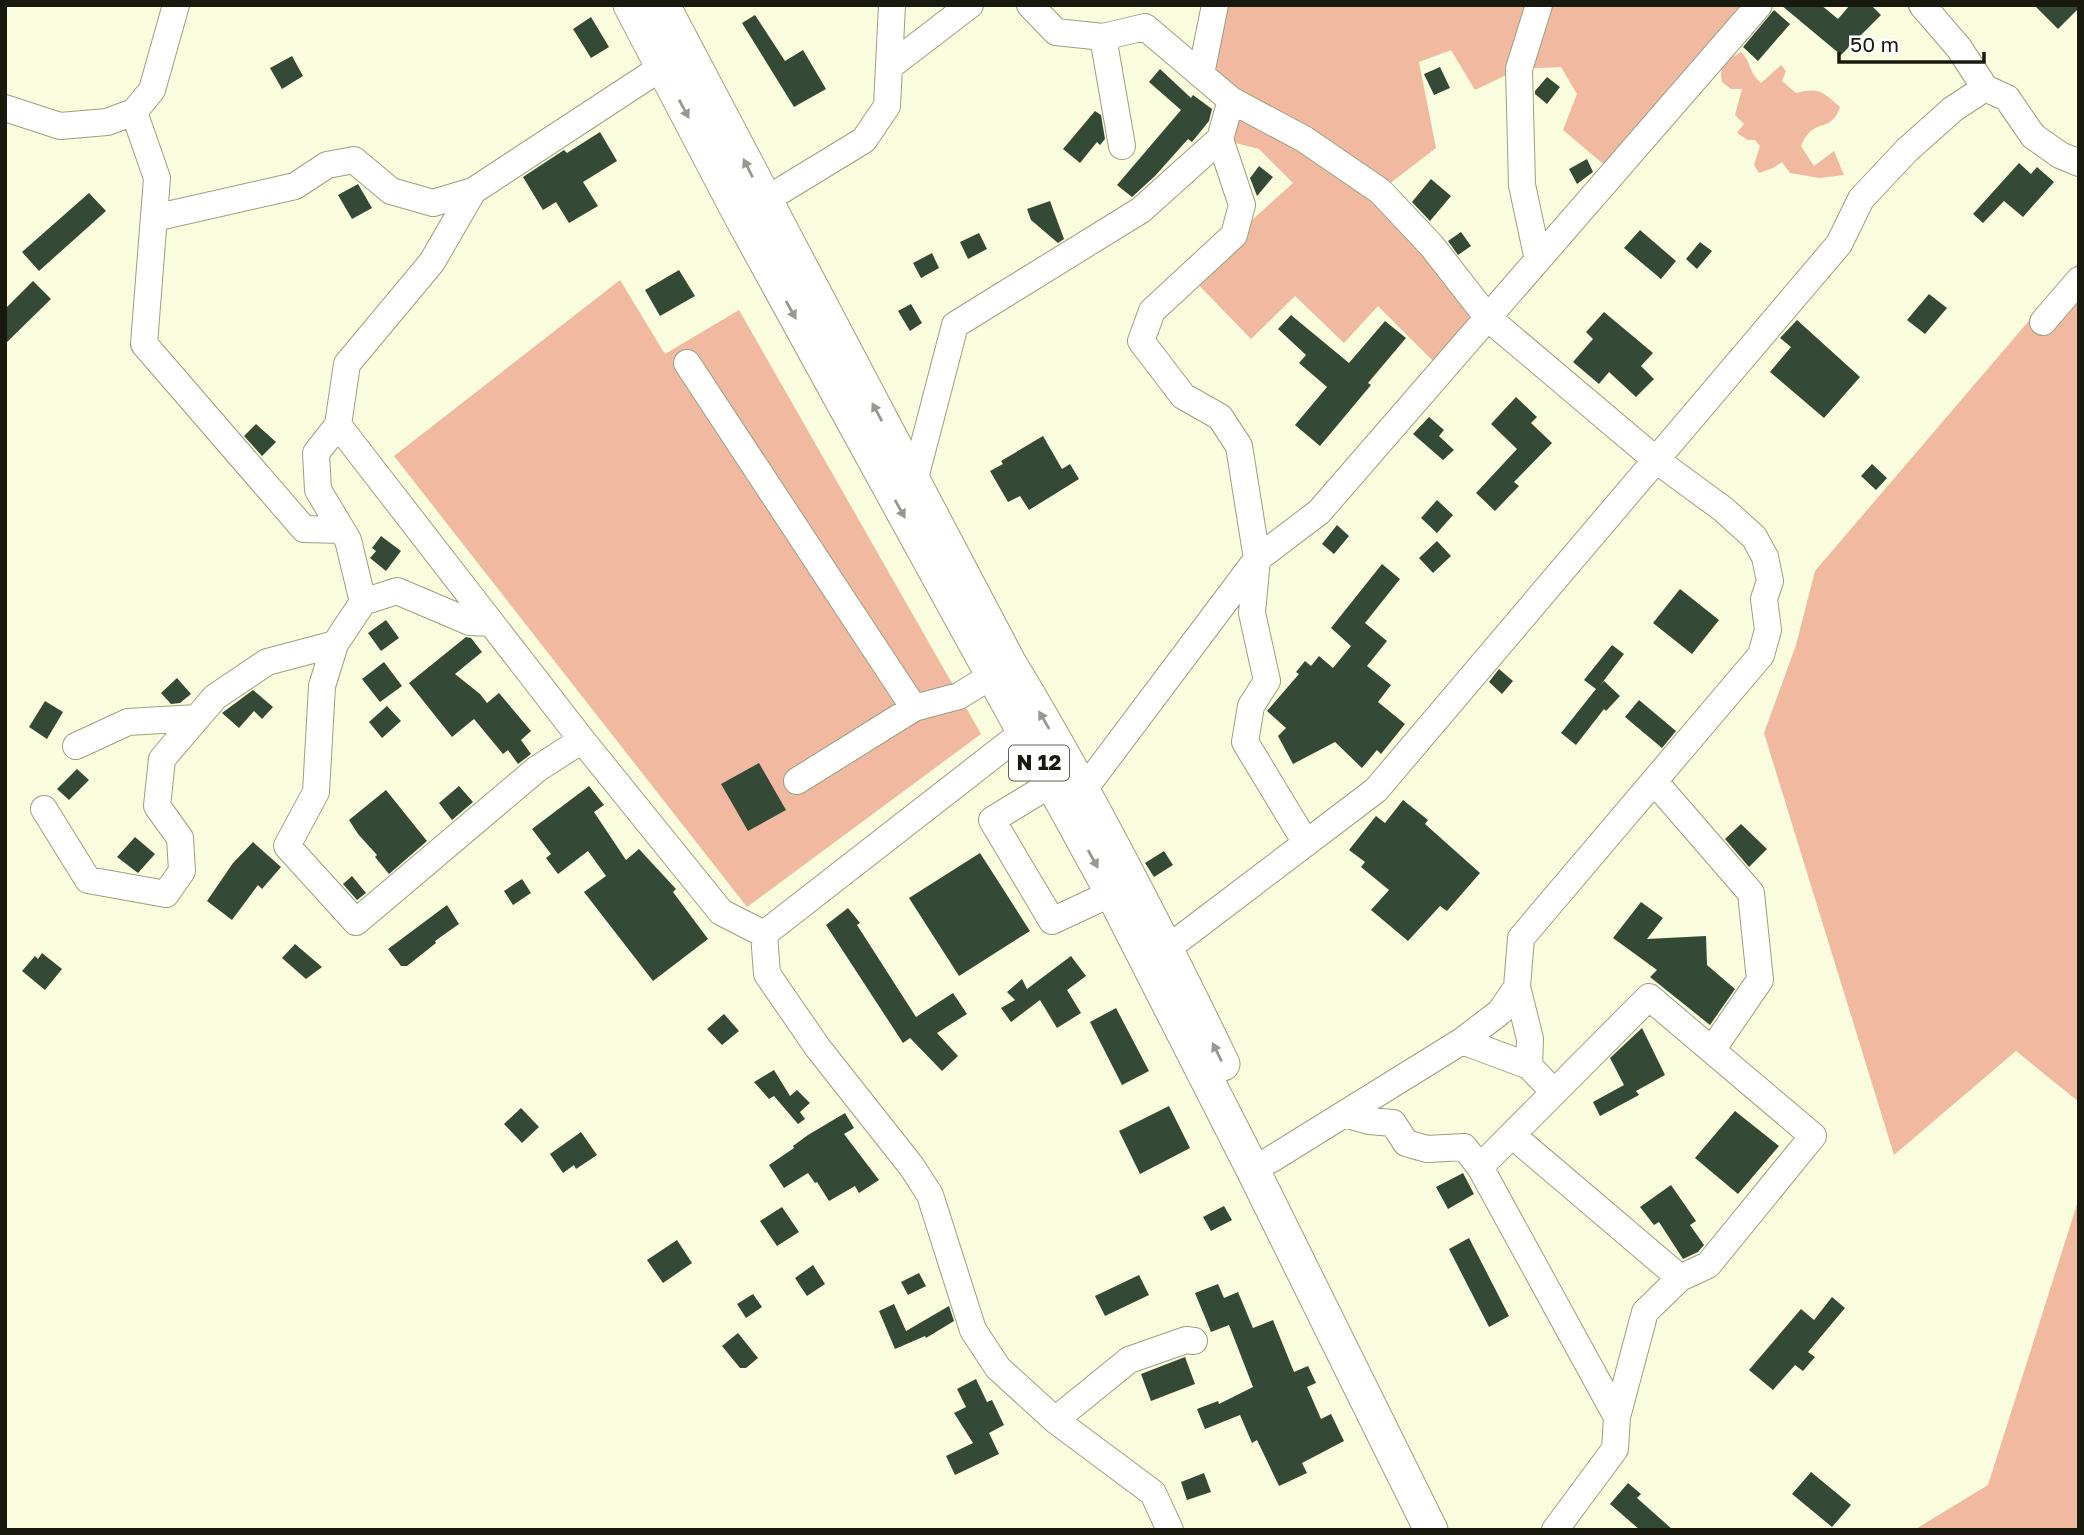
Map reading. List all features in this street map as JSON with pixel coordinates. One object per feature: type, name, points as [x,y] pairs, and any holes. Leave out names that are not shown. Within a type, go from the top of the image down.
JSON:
[{"type":"main road","name":"N 12","points":[[630,5],[747,229],[932,542],[1009,662],[1112,893],[1431,1530]]},
{"type":"main road","name":"N 12","points":[[663,5],[914,482],[932,542],[991,676],[1022,733],[1067,795],[1168,948],[1270,1160],[1455,1530]]},
{"type":"street","points":[[5,108],[60,126],[107,122],[134,112],[152,90],[176,5]]},
{"type":"street","points":[[764,201],[864,140],[887,106],[892,5]]},
{"type":"street","points":[[889,67],[970,5]]},
{"type":"street","points":[[1030,5],[1056,32],[1103,37],[1145,27],[1231,100],[1304,139],[1380,191],[1431,245],[1488,318],[1656,460],[1723,509],[1754,537],[1765,557],[1770,581],[1764,599],[1768,630],[1761,655],[1521,938],[1517,988],[1530,1039],[1529,1066]]},
{"type":"street","points":[[1201,74],[1215,5]]},
{"type":"street","points":[[1538,260],[1522,185],[1519,69],[1539,5]]},
{"type":"street","points":[[1112,893],[1052,921],[992,820],[1067,795],[1257,559],[1319,512],[1759,5]]},
{"type":"street","points":[[1922,5],[1959,48],[1985,88],[2007,98],[2033,136],[2060,155],[2079,163]]},
{"type":"street","points":[[1103,37],[1122,146]]},
{"type":"street","points":[[153,218],[295,186],[327,165],[354,160],[391,191],[433,203],[473,191],[662,67]]},
{"type":"street","points":[[1168,948],[1376,790],[1839,244],[1861,199],[1907,150],[1944,117],[1985,88]]},
{"type":"street","points":[[914,482],[955,325],[1142,210],[1220,139],[1231,100]]},
{"type":"street","points":[[134,112],[157,178],[144,344],[304,529],[342,530]]},
{"type":"street","points":[[1220,139],[1242,205],[1234,235],[1152,311],[1141,341],[1183,396],[1220,417],[1239,446],[1257,559],[1252,613],[1267,681],[1251,706],[1245,742],[1306,843]]},
{"type":"street","points":[[363,602],[348,540],[318,489],[316,453],[338,425],[347,364],[432,262],[473,191]]},
{"type":"street","points":[[2043,322],[2079,280]]},
{"type":"street","points":[[687,363],[915,708]]},
{"type":"street","points":[[338,425],[582,740],[720,912],[764,934]]},
{"type":"street","points":[[491,623],[470,622],[397,590],[363,602],[335,644],[322,686],[316,792],[287,846],[356,922],[537,769],[582,740]]},
{"type":"street","points":[[44,809],[88,880],[166,894],[182,871],[180,838],[157,806],[162,759],[215,697],[267,662],[335,644]]},
{"type":"street","points":[[797,781],[915,708],[959,695],[991,676]]},
{"type":"street","points":[[76,746],[128,722],[196,719]]},
{"type":"street","points":[[764,934],[1022,733]]},
{"type":"street","points":[[1654,781],[1751,894],[1760,980],[1712,1050]]},
{"type":"street","points":[[764,934],[767,974],[818,1048],[912,1167],[930,1195],[973,1330],[998,1368],[1055,1420],[1153,1493],[1170,1530]]},
{"type":"street","points":[[1270,1160],[1462,1041],[1500,1012],[1517,988]]},
{"type":"street","points":[[1480,1167],[1649,996],[1813,1136],[1707,1265],[1679,1278],[1645,1312],[1618,1417],[1615,1448],[1555,1530]]},
{"type":"street","points":[[1462,1041],[1529,1066],[1554,1093]]},
{"type":"street","points":[[1345,1114],[1368,1121],[1392,1123],[1406,1143],[1427,1149],[1464,1147],[1480,1167],[1618,1417]]},
{"type":"street","points":[[1512,1135],[1679,1278]]},
{"type":"street","points":[[1055,1420],[1129,1360],[1186,1340],[1194,1341]]},
{"type":"shaded area","points":[[1215,5],[1759,5],[1614,173],[1563,130],[1577,94],[1561,67],[1519,69],[1475,90],[1451,50],[1419,62],[1436,148],[1380,191],[1488,318],[1442,370],[1378,306],[1344,343],[1295,296],[1251,339],[1190,276],[1293,183],[1259,149],[1220,139],[1231,100],[1201,74]]},
{"type":"shaded area","points":[[1741,52],[1761,83],[1781,65],[1786,71],[1782,81],[1796,93],[1820,92],[1840,107],[1832,121],[1811,131],[1801,146],[1814,166],[1834,151],[1844,175],[1819,178],[1790,173],[1782,162],[1759,173],[1754,165],[1760,146],[1755,140],[1748,140],[1737,133],[1744,124],[1735,115],[1742,89],[1731,89],[1722,82],[1721,76],[1725,63]]},
{"type":"shaded area","points":[[2079,262],[2079,1102],[2016,1051],[1894,1155],[1764,733],[1796,645],[1815,571]]},
{"type":"shaded area","points":[[620,280],[665,354],[739,310],[981,734],[747,907],[394,456]]},
{"type":"shaded area","points":[[2079,1198],[2079,1530],[1914,1530],[1988,1485]]},
{"type":"building","points":[[1781,5],[1821,5],[1838,19],[1850,5],[1871,5],[1881,15],[1841,55]]},
{"type":"building","points":[[2034,5],[2079,5],[2079,8],[2058,29]]},
{"type":"building","points":[[1774,10],[1790,24],[1758,61],[1743,47]]},
{"type":"building","points":[[755,15],[785,61],[803,50],[826,89],[794,107],[742,23]]},
{"type":"building","points":[[591,17],[609,47],[591,58],[573,29]]},
{"type":"building","points":[[292,56],[303,76],[282,89],[270,68]]},
{"type":"building","points":[[1440,67],[1450,88],[1434,95],[1424,74]]},
{"type":"building","points":[[1160,69],[1191,98],[1193,95],[1212,109],[1209,121],[1192,142],[1188,139],[1132,197],[1117,185],[1181,110],[1149,82]]},
{"type":"building","points":[[1547,77],[1560,87],[1547,104],[1535,91]]},
{"type":"building","points":[[1095,111],[1101,115],[1105,139],[1100,145],[1097,142],[1080,163],[1063,149]]},
{"type":"building","points":[[600,132],[617,161],[583,182],[598,206],[569,223],[556,202],[543,210],[523,177],[564,150],[567,153]]},
{"type":"building","points":[[1587,159],[1593,172],[1577,184],[1569,169]]},
{"type":"building","points":[[2019,163],[2031,174],[2037,167],[2054,182],[2023,217],[2004,201],[1983,223],[1973,214]]},
{"type":"building","points":[[1259,166],[1273,177],[1257,196],[1250,178]]},
{"type":"building","points":[[1431,179],[1451,196],[1430,221],[1412,202]]},
{"type":"building","points":[[358,184],[372,208],[352,219],[338,195]]},
{"type":"building","points":[[89,193],[106,211],[39,271],[22,252]]},
{"type":"building","points":[[1050,201],[1064,239],[1058,243],[1031,220],[1027,209]]},
{"type":"building","points":[[1640,230],[1676,261],[1661,279],[1624,248]]},
{"type":"building","points":[[1461,232],[1471,246],[1458,255],[1448,241]]},
{"type":"building","points":[[979,233],[987,249],[968,259],[960,242]]},
{"type":"building","points":[[1700,242],[1712,251],[1697,269],[1686,259]]},
{"type":"building","points":[[932,253],[939,268],[921,278],[913,263]]},
{"type":"building","points":[[679,270],[695,296],[660,316],[645,290]]},
{"type":"building","points":[[33,281],[51,299],[5,344],[5,309]]},
{"type":"building","points":[[1929,294],[1947,308],[1925,334],[1907,320]]},
{"type":"building","points":[[911,304],[922,323],[910,331],[898,311]]},
{"type":"building","points":[[1604,312],[1653,353],[1641,366],[1654,379],[1636,397],[1609,372],[1599,384],[1573,362],[1593,339],[1586,332]]},
{"type":"building","points":[[1291,315],[1349,363],[1385,321],[1406,338],[1320,446],[1295,425],[1327,387],[1299,363],[1306,355],[1278,329]]},
{"type":"building","points":[[1797,320],[1860,377],[1824,418],[1770,372],[1791,347],[1780,338]]},
{"type":"building","points":[[1516,397],[1537,417],[1531,423],[1552,443],[1514,482],[1519,486],[1495,511],[1476,493],[1517,449],[1491,424]]},
{"type":"building","points":[[1429,417],[1444,430],[1439,436],[1454,450],[1443,460],[1413,434]]},
{"type":"building","points":[[256,424],[276,442],[262,456],[244,436]]},
{"type":"building","points":[[1043,436],[1062,469],[1070,464],[1079,479],[1029,510],[1020,496],[1008,502],[990,471],[1003,464],[1001,461]]},
{"type":"building","points":[[1872,464],[1887,478],[1876,490],[1861,476]]},
{"type":"building","points":[[1437,500],[1453,515],[1437,533],[1421,518]]},
{"type":"building","points":[[1337,525],[1349,536],[1334,554],[1322,544]]},
{"type":"building","points":[[381,536],[401,551],[386,571],[370,558],[376,551],[372,548]]},
{"type":"building","points":[[1437,541],[1451,556],[1433,573],[1419,558]]},
{"type":"building","points":[[1382,564],[1400,579],[1365,623],[1387,641],[1367,666],[1391,685],[1378,702],[1405,724],[1381,754],[1377,750],[1362,768],[1335,742],[1293,764],[1278,736],[1286,728],[1267,711],[1299,674],[1296,672],[1305,661],[1311,666],[1319,656],[1333,668],[1351,646],[1331,628]]},
{"type":"building","points":[[1680,589],[1719,620],[1692,654],[1653,623]]},
{"type":"building","points":[[386,620],[399,638],[381,651],[368,633]]},
{"type":"building","points":[[466,637],[471,638],[482,652],[455,674],[487,703],[499,693],[531,731],[521,740],[531,754],[518,764],[508,750],[503,754],[474,719],[452,737],[409,683]]},
{"type":"building","points":[[1612,645],[1624,654],[1599,687],[1604,681],[1620,696],[1606,711],[1604,709],[1576,745],[1561,733],[1596,689],[1584,680]]},
{"type":"building","points":[[384,662],[402,686],[380,702],[362,679]]},
{"type":"building","points":[[1499,669],[1513,681],[1502,694],[1489,682]]},
{"type":"building","points":[[177,678],[191,694],[180,703],[171,704],[161,693]]},
{"type":"building","points":[[253,690],[273,707],[262,719],[254,711],[239,728],[222,713]]},
{"type":"building","points":[[1639,700],[1676,731],[1662,748],[1625,717]]},
{"type":"building","points":[[45,701],[63,712],[47,739],[29,727]]},
{"type":"building","points":[[387,706],[401,721],[382,738],[369,722]]},
{"type":"building","points":[[759,763],[786,810],[748,831],[721,784]]},
{"type":"building","points":[[77,769],[89,780],[69,800],[57,789]]},
{"type":"building","points":[[459,786],[473,802],[452,820],[439,803]]},
{"type":"building","points":[[589,786],[604,805],[594,812],[626,860],[639,849],[676,889],[673,892],[708,939],[653,981],[584,892],[606,876],[588,851],[558,874],[546,858],[551,854],[532,829]]},
{"type":"building","points":[[386,790],[427,841],[389,874],[349,820]]},
{"type":"building","points":[[1403,800],[1428,820],[1425,824],[1480,873],[1447,911],[1440,906],[1408,941],[1371,910],[1389,890],[1361,867],[1365,862],[1349,850],[1376,816],[1385,823]]},
{"type":"building","points":[[1741,824],[1767,849],[1749,867],[1725,839]]},
{"type":"building","points":[[135,837],[155,854],[138,873],[117,857]]},
{"type":"building","points":[[253,842],[281,867],[262,889],[258,885],[232,920],[207,901],[233,863]]},
{"type":"building","points":[[1164,851],[1173,865],[1154,877],[1145,863]]},
{"type":"building","points":[[980,853],[1030,931],[959,976],[909,898]]},
{"type":"building","points":[[352,876],[366,893],[357,900],[343,884]]},
{"type":"building","points":[[522,879],[531,893],[513,905],[504,891]]},
{"type":"building","points":[[1641,902],[1663,918],[1647,939],[1706,936],[1707,965],[1735,989],[1710,1025],[1650,977],[1657,970],[1613,938]]},
{"type":"building","points":[[447,905],[459,924],[407,966],[401,966],[388,949]]},
{"type":"building","points":[[848,908],[860,923],[857,925],[916,1017],[953,993],[967,1014],[937,1033],[958,1056],[942,1071],[910,1038],[903,1043],[826,925]]},
{"type":"building","points":[[295,944],[322,967],[306,979],[282,958]]},
{"type":"building","points":[[42,953],[62,969],[45,990],[22,971],[35,956],[38,959]]},
{"type":"building","points":[[1071,956],[1086,976],[1067,990],[1081,1013],[1057,1028],[1040,1000],[1011,1022],[1001,1008],[1015,1000],[1007,992],[1022,979],[1027,989]]},
{"type":"building","points":[[1116,1008],[1149,1071],[1122,1085],[1090,1022]]},
{"type":"building","points":[[724,1014],[739,1031],[722,1045],[707,1029]]},
{"type":"building","points":[[1642,1028],[1665,1075],[1636,1091],[1639,1095],[1600,1116],[1593,1102],[1624,1085],[1610,1058]]},
{"type":"building","points":[[774,1070],[790,1096],[797,1090],[810,1103],[800,1112],[805,1119],[798,1124],[774,1096],[769,1099],[754,1082]]},
{"type":"building","points":[[1169,1106],[1190,1148],[1140,1174],[1119,1131]]},
{"type":"building","points":[[521,1108],[539,1127],[522,1143],[504,1124]]},
{"type":"building","points":[[1735,1111],[1779,1146],[1738,1194],[1695,1158]]},
{"type":"building","points":[[845,1113],[854,1128],[844,1134],[879,1180],[859,1193],[855,1186],[829,1201],[808,1173],[784,1188],[769,1165],[808,1135]]},
{"type":"building","points":[[581,1132],[597,1155],[576,1169],[574,1165],[563,1173],[550,1154]]},
{"type":"building","points":[[1463,1173],[1474,1194],[1448,1209],[1436,1187]]},
{"type":"building","points":[[1671,1185],[1696,1221],[1690,1225],[1704,1245],[1698,1252],[1683,1259],[1659,1222],[1654,1225],[1640,1207]]},
{"type":"building","points":[[1224,1206],[1232,1220],[1211,1231],[1203,1217]]},
{"type":"building","points":[[782,1207],[799,1232],[777,1246],[760,1221]]},
{"type":"building","points":[[1469,1238],[1509,1316],[1489,1327],[1449,1249]]},
{"type":"building","points":[[677,1240],[692,1263],[663,1283],[647,1260]]},
{"type":"building","points":[[813,1265],[825,1284],[807,1296],[795,1278]]},
{"type":"building","points":[[919,1273],[926,1286],[908,1295],[901,1282]]},
{"type":"building","points":[[1139,1275],[1149,1295],[1105,1316],[1095,1296]]},
{"type":"building","points":[[1218,1284],[1224,1298],[1238,1292],[1253,1328],[1273,1320],[1294,1372],[1308,1366],[1316,1383],[1307,1387],[1321,1419],[1331,1414],[1344,1441],[1302,1463],[1307,1473],[1279,1486],[1257,1440],[1252,1443],[1240,1415],[1205,1429],[1197,1409],[1218,1401],[1219,1404],[1253,1387],[1229,1325],[1211,1332],[1195,1293]]},
{"type":"building","points":[[753,1294],[762,1307],[746,1318],[737,1304]]},
{"type":"building","points":[[1832,1297],[1845,1308],[1808,1352],[1815,1357],[1803,1371],[1795,1365],[1773,1390],[1749,1370],[1801,1309],[1814,1320]]},
{"type":"building","points":[[894,1304],[906,1331],[949,1306],[954,1321],[926,1338],[925,1336],[895,1349],[879,1311]]},
{"type":"building","points":[[738,1333],[758,1358],[746,1368],[740,1368],[722,1346]]},
{"type":"building","points":[[1185,1357],[1195,1384],[1151,1401],[1141,1374]]},
{"type":"building","points":[[976,1379],[987,1402],[992,1400],[1004,1425],[989,1433],[999,1454],[955,1475],[946,1456],[973,1443],[954,1413],[966,1407],[957,1389]]},
{"type":"building","points":[[1811,1472],[1851,1505],[1832,1527],[1792,1494]]},
{"type":"building","points":[[1204,1473],[1211,1492],[1187,1500],[1181,1482]]},
{"type":"building","points":[[1628,1483],[1641,1494],[1637,1498],[1673,1530],[1640,1530],[1610,1504]]}]
